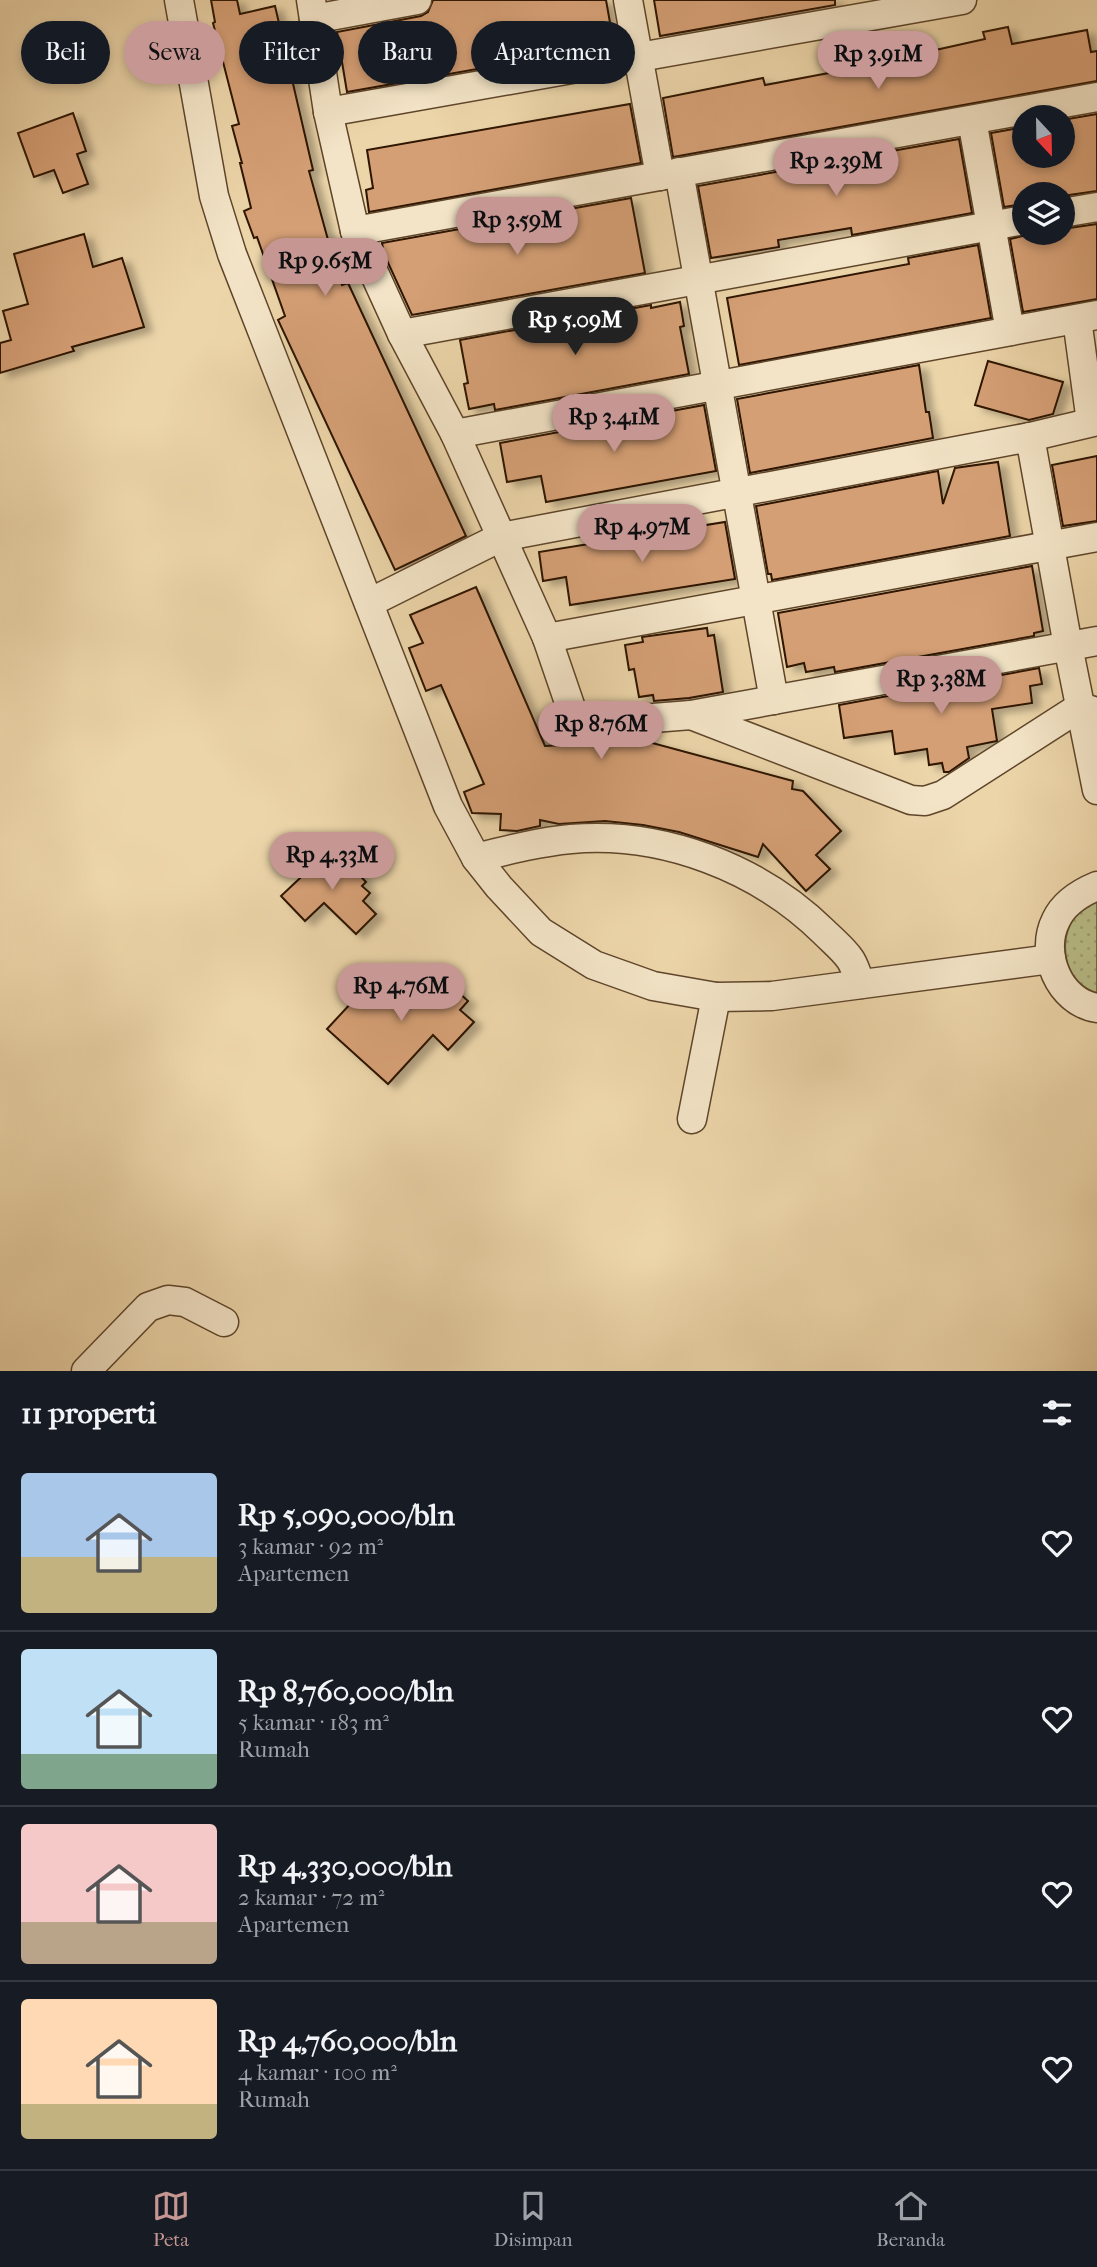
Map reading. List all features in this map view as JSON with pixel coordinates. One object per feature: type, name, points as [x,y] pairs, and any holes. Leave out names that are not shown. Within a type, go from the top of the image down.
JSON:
[{"type":"street","points":[[179,0],[214,196],[232,254],[448,806],[477,858],[499,887],[541,932],[594,965],[653,986],[716,997],[772,996],[1051,959]]},
{"type":"street","points":[[417,0],[313,9],[328,112],[355,231],[402,334],[455,433],[547,638],[572,710],[579,719],[590,723],[691,715],[1097,641]]},
{"type":"street","points":[[628,0],[639,56],[699,280],[774,700]]},
{"type":"street","points":[[328,112],[962,0]]},
{"type":"street","points":[[355,231],[1097,97]]},
{"type":"street","points":[[972,120],[1010,331]]},
{"type":"street","points":[[1075,211],[1097,207]]},
{"type":"street","points":[[402,334],[1012,222]]},
{"type":"street","points":[[369,603],[500,537],[1030,437],[1094,422],[1087,317],[455,433]]},
{"type":"street","points":[[1030,437],[1068,646],[1089,710],[1097,790]]},
{"type":"street","points":[[547,638],[1097,537]]},
{"type":"street","points":[[691,715],[911,800],[925,800],[943,795],[1089,710]]},
{"type":"street","points":[[477,858],[529,845],[573,839],[660,844],[698,855],[742,873],[781,895],[810,918],[850,960],[861,984]]},
{"type":"street","points":[[1097,886],[1080,893],[1065,906],[1055,922],[1050,940],[1051,959],[1058,979],[1072,996],[1097,1008]]},
{"type":"street","points":[[692,1119],[716,997]]},
{"type":"street","points":[[86,1371],[149,1307],[168,1300],[185,1302],[224,1322]]},
{"type":"green space","points":[[1097,901],[1097,993],[1087,989],[1072,974],[1065,953],[1065,942],[1074,917]]},
{"type":"building","points":[[211,0],[237,0],[240,14],[275,6],[278,21],[239,21],[239,84],[293,84],[313,170],[309,171],[342,285],[348,283],[466,536],[395,570],[278,320],[285,316],[257,237],[254,238],[244,211],[251,208],[232,126],[239,124],[225,70],[225,21],[215,21]]},
{"type":"building","points":[[433,0],[606,0],[610,21],[471,21],[471,70],[457,73],[457,21],[395,21],[428,12]]},
{"type":"building","points":[[654,0],[835,0],[835,5],[660,36]]},
{"type":"building","points":[[1008,27],[1012,44],[1087,30],[1091,52],[1097,51],[1097,81],[673,157],[663,98],[763,78],[765,85],[882,63],[880,52],[902,48],[904,57],[985,39],[983,32]]},
{"type":"building","points":[[358,28],[358,84],[392,84],[347,92],[344,74],[344,31]]},
{"type":"building","points":[[630,104],[641,163],[369,212],[366,190],[373,188],[367,150]]},
{"type":"building","points":[[73,113],[86,151],[77,154],[88,184],[63,193],[54,170],[34,177],[18,133]]},
{"type":"building","points":[[1097,114],[1097,191],[1075,194],[1075,182],[1012,182],[1012,206],[1004,207],[991,133],[1012,129],[1012,168],[1075,168],[1075,118]]},
{"type":"building","points":[[959,139],[972,213],[852,235],[851,228],[778,240],[779,247],[711,258],[698,186]]},
{"type":"building","points":[[631,198],[645,273],[412,315],[384,254],[382,243]]},
{"type":"building","points":[[1097,224],[1097,299],[1023,312],[1010,239],[1012,245],[1075,245],[1075,227]]},
{"type":"building","points":[[84,234],[93,267],[122,258],[144,327],[72,347],[74,351],[0,373],[0,343],[11,340],[3,311],[28,304],[14,254]]},
{"type":"building","points":[[978,245],[991,318],[739,365],[727,298],[909,264],[908,258]]},
{"type":"building","points":[[680,302],[684,326],[680,327],[689,374],[495,410],[494,404],[469,409],[464,384],[468,383],[460,340]]},
{"type":"building","points":[[988,361],[1063,382],[1053,414],[1029,420],[975,405]]},
{"type":"building","points":[[919,365],[933,438],[750,473],[737,399]]},
{"type":"building","points":[[704,405],[716,471],[546,502],[541,476],[507,482],[500,443]]},
{"type":"building","points":[[1097,456],[1097,521],[1063,526],[1052,465]]},
{"type":"building","points":[[998,462],[1010,536],[772,580],[771,574],[768,574],[756,506],[938,471],[943,504],[955,468]]},
{"type":"building","points":[[725,522],[735,579],[570,605],[566,577],[543,581],[539,552]]},
{"type":"building","points":[[1032,566],[1043,631],[1034,633],[1034,636],[835,672],[834,667],[806,672],[804,663],[787,667],[778,613]]},
{"type":"building","points":[[476,587],[545,746],[645,741],[793,781],[792,789],[803,791],[841,831],[816,855],[830,869],[806,891],[763,844],[758,857],[679,832],[605,821],[559,824],[540,820],[540,826],[517,831],[500,830],[501,814],[472,813],[464,792],[484,784],[441,685],[426,691],[409,648],[423,643],[410,615]]},
{"type":"building","points":[[707,628],[708,636],[714,635],[723,692],[654,701],[653,695],[639,697],[634,669],[629,670],[625,645],[643,642],[642,637]]},
{"type":"building","points":[[1039,668],[1042,684],[1030,686],[1032,703],[992,709],[997,741],[967,747],[969,758],[949,772],[944,772],[942,763],[929,765],[927,749],[895,754],[892,731],[844,738],[839,705]]},
{"type":"building","points":[[333,847],[366,882],[362,886],[370,893],[363,901],[376,914],[356,934],[324,903],[305,921],[281,896]]},
{"type":"building","points":[[434,970],[468,1001],[460,1010],[474,1022],[448,1050],[433,1035],[388,1084],[327,1029],[365,988],[377,1000],[403,971],[419,986]]}]
